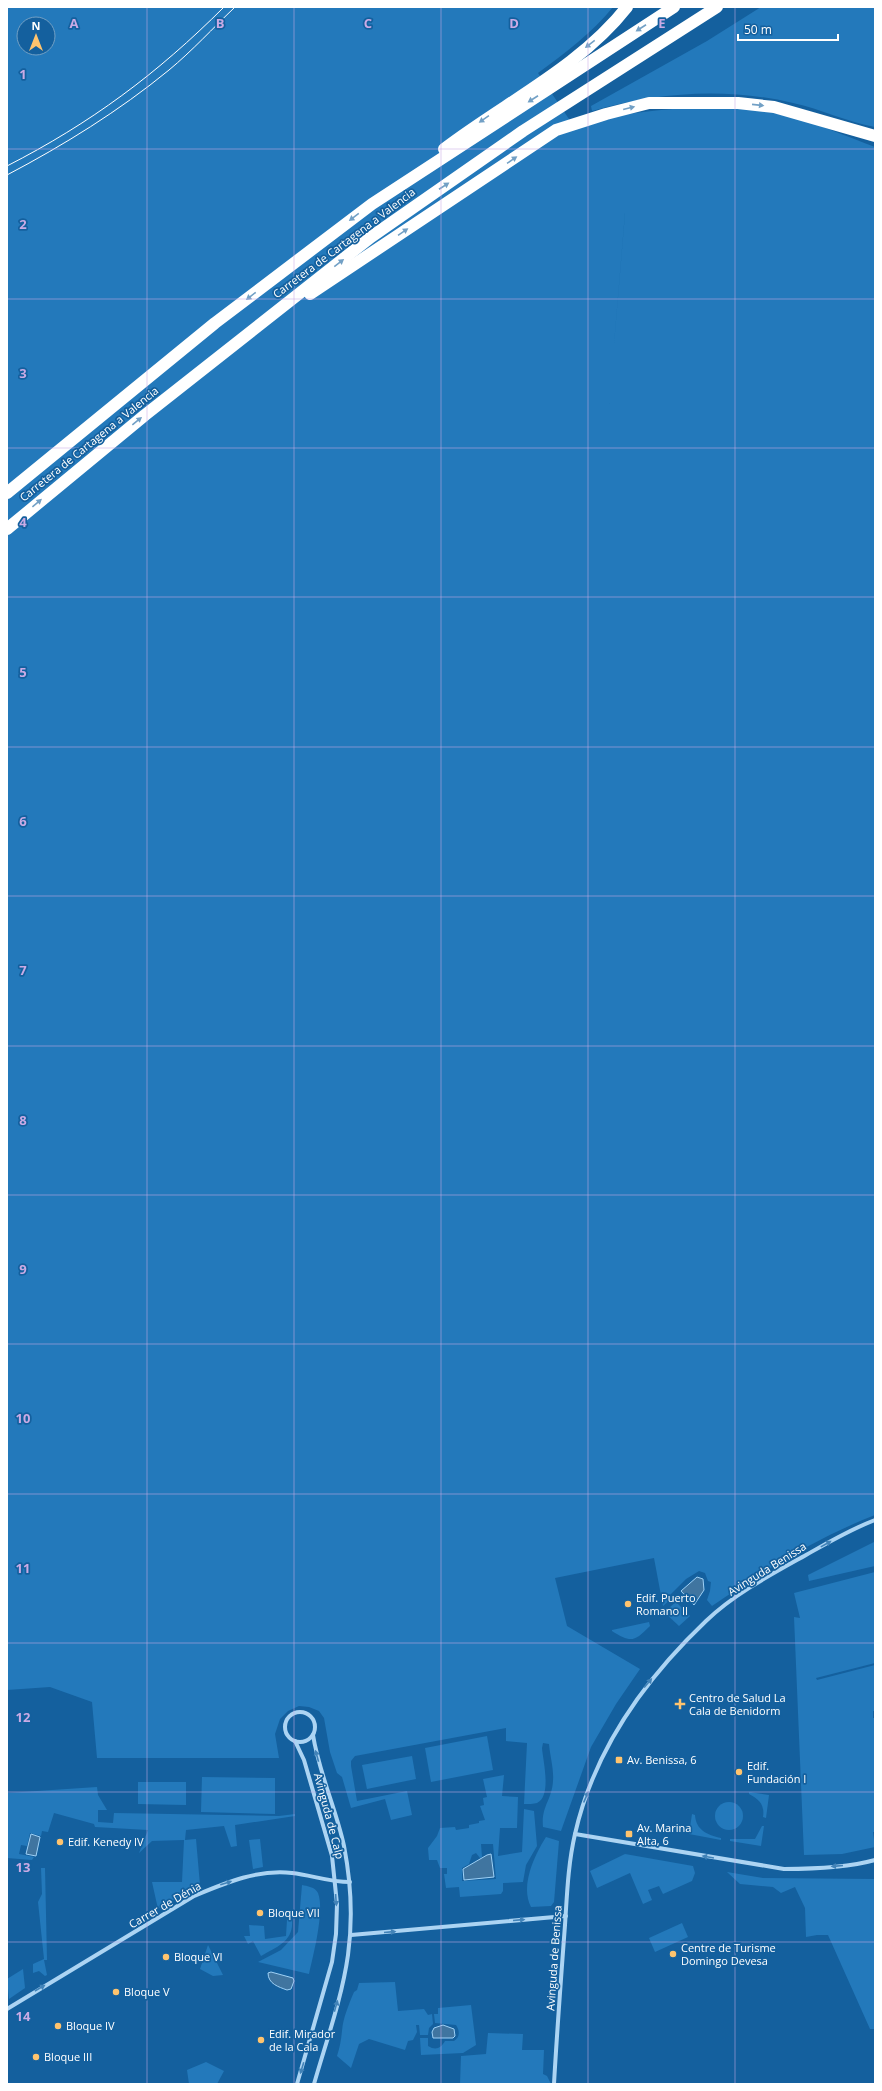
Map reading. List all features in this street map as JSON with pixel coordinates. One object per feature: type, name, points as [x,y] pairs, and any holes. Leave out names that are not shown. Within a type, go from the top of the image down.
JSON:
[{"type":"highway","points":[[372,204],[455,140],[563,65],[605,32],[627,7]]},
{"type":"highway","name":"Carretera de Cartagena a Valencia","points":[[7,493],[215,323],[372,204],[674,7]]},
{"type":"highway","name":"Carretera de Cartagena a Valencia","points":[[7,528],[231,346],[371,237],[523,131],[717,7]]},
{"type":"highway","points":[[231,346],[556,130],[599,116],[649,103],[738,103],[774,107],[875,136]]},
{"type":"street","name":"Avinguda Benissa","points":[[575,1834],[583,1804],[595,1775],[626,1714],[647,1684],[707,1620],[746,1590],[787,1565],[851,1529],[875,1520]]},
{"type":"street","points":[[304,1712],[312,1717],[315,1726],[313,1735],[305,1741],[295,1741],[291,1739],[285,1730],[287,1720],[294,1713],[304,1712]]},
{"type":"street","name":"Avinguda de Calp","points":[[313,1735],[316,1753],[344,1845],[350,1882],[351,1935],[342,1984],[314,2084]]},
{"type":"street","name":"Avinguda de Calp","points":[[295,1741],[304,1760],[332,1856],[337,1904],[337,1926],[332,1962],[298,2084]]},
{"type":"street","points":[[575,1834],[784,1869],[807,1869],[859,1864],[875,1860]]},
{"type":"street","name":"Avinguda de Benissa","points":[[554,2084],[566,1916],[575,1834]]},
{"type":"street","name":"Carrer de Dénia","points":[[7,2009],[194,1896],[221,1884],[271,1872],[292,1873],[334,1882],[350,1882]]},
{"type":"street","points":[[351,1935],[566,1916]]},
{"type":"shaded area","points":[[7,7],[613,7],[587,34],[538,73],[571,122],[624,114],[677,109],[729,108],[756,110],[783,115],[818,125],[875,147],[875,1515],[832,1534],[791,1556],[712,1606],[707,1600],[711,1582],[708,1581],[705,1573],[699,1571],[686,1579],[670,1595],[672,1598],[663,1606],[654,1558],[555,1578],[567,1626],[640,1669],[616,1704],[591,1747],[561,1831],[543,1827],[545,1808],[551,1793],[553,1781],[549,1744],[543,1743],[542,1748],[546,1778],[542,1799],[537,1803],[524,1804],[527,1743],[506,1741],[506,1728],[355,1756],[351,1761],[351,1766],[357,1801],[407,1791],[412,1815],[391,1820],[385,1799],[351,1808],[342,1777],[337,1773],[330,1752],[324,1718],[319,1711],[309,1707],[299,1706],[288,1711],[280,1719],[275,1734],[279,1758],[97,1758],[92,1702],[50,1687],[7,1690]]},
{"type":"shaded area","points":[[761,7],[875,7],[875,127],[793,103],[768,98],[717,93],[642,99],[592,111],[591,106],[707,41]]},
{"type":"shaded area","points":[[874,1542],[875,1566],[809,1581],[808,1575]]},
{"type":"shaded area","points":[[875,1572],[875,1663],[816,1678],[817,1680],[875,1665],[875,1711],[873,1711],[873,1718],[875,1718],[875,1832],[873,1832],[875,1847],[842,1854],[804,1855],[794,1617],[800,1618],[794,1593]]},
{"type":"shaded area","points":[[697,1577],[703,1579],[704,1590],[694,1605],[681,1591]]},
{"type":"shaded area","points":[[676,1602],[690,1616],[679,1626],[664,1612]]},
{"type":"shaded area","points":[[649,1622],[650,1626],[636,1638],[632,1639],[624,1638],[612,1631],[612,1630]]},
{"type":"shaded area","points":[[487,1736],[493,1770],[431,1782],[425,1748]]},
{"type":"shaded area","points":[[412,1756],[416,1779],[367,1789],[362,1765]]},
{"type":"shaded area","points":[[504,1775],[502,1796],[518,1797],[517,1828],[500,1828],[498,1856],[522,1852],[524,1809],[534,1811],[537,1846],[526,1865],[523,1882],[503,1883],[503,1891],[501,1894],[460,1897],[459,1887],[446,1888],[444,1874],[447,1874],[447,1868],[440,1868],[437,1860],[429,1860],[428,1848],[437,1836],[440,1828],[455,1827],[456,1830],[469,1828],[469,1825],[485,1820],[480,1806],[484,1805],[483,1798],[487,1797],[483,1779]],"holes":[[[481,1844],[493,1844],[496,1879],[462,1881],[462,1868],[469,1864],[472,1855],[476,1853],[480,1858],[482,1857]]]},
{"type":"shaded area","points":[[202,1777],[275,1778],[275,1814],[201,1812]]},
{"type":"shaded area","points":[[138,1782],[186,1782],[186,1805],[138,1804]]},
{"type":"shaded area","points":[[97,1787],[98,1795],[107,1810],[98,1810],[98,1822],[113,1823],[114,1813],[279,1816],[295,1814],[295,1816],[235,1825],[237,1846],[231,1847],[224,1826],[186,1830],[185,1840],[196,1839],[200,1885],[158,1909],[152,1882],[182,1882],[184,1840],[152,1841],[139,1853],[148,1830],[95,1827],[94,1824],[54,1813],[48,1832],[42,1831],[41,1836],[30,1833],[27,1846],[21,1845],[19,1854],[34,1857],[32,1860],[7,1858],[7,1793]]},
{"type":"shaded area","points":[[749,1792],[769,1795],[766,1818],[763,1817],[762,1806],[756,1798],[749,1794]]},
{"type":"shaded area","points":[[729,1802],[739,1806],[743,1816],[739,1826],[729,1830],[719,1826],[715,1816],[719,1806]]},
{"type":"shaded area","points":[[692,1814],[695,1815],[700,1828],[703,1831],[721,1838],[721,1840],[689,1834]]},
{"type":"shaded area","points":[[762,1826],[764,1826],[761,1846],[730,1841],[730,1839],[755,1839]]},
{"type":"shaded area","points":[[31,1834],[40,1837],[36,1856],[26,1854]]},
{"type":"shaded area","points":[[546,1837],[559,1841],[554,1902],[551,1906],[531,1907],[527,1890],[530,1871],[537,1853]]},
{"type":"shaded area","points":[[260,1839],[263,1867],[253,1869],[249,1840]]},
{"type":"shaded area","points":[[491,1854],[494,1877],[464,1880],[463,1869]]},
{"type":"shaded area","points":[[625,1854],[693,1866],[695,1873],[692,1881],[663,1894],[659,1886],[648,1890],[652,1900],[643,1904],[630,1873],[597,1888],[590,1871]]},
{"type":"shaded area","points":[[41,1868],[45,1868],[47,1960],[44,1960],[47,1975],[45,1976],[39,1971],[33,1973],[33,1964],[44,1959],[38,1902],[42,1894]]},
{"type":"shaded area","points":[[727,1872],[763,1878],[875,1879],[875,2029],[870,2029],[828,1935],[806,1937],[805,1908],[795,1887],[781,1893],[773,1887],[740,1884]]},
{"type":"shaded area","points":[[302,1885],[315,1889],[318,1893],[320,1901],[318,1934],[309,1974],[258,1962],[281,1950],[298,1932]]},
{"type":"shaded area","points":[[287,1920],[292,1920],[292,1927],[287,1938],[278,1946],[261,1956],[253,1941],[248,1944],[244,1936],[250,1936],[249,1925],[264,1926],[265,1939],[286,1936]]},
{"type":"shaded area","points":[[682,1923],[688,1937],[655,1952],[649,1938]]},
{"type":"shaded area","points":[[208,1945],[223,1975],[213,1976],[200,1969]]},
{"type":"shaded area","points":[[23,1969],[25,1988],[9,1999],[7,1979]]},
{"type":"shaded area","points":[[271,1972],[293,1978],[294,1981],[291,1989],[287,1990],[272,1982],[268,1977],[268,1973]]},
{"type":"shaded area","points":[[395,1982],[398,2011],[424,2009],[428,2015],[432,2014],[433,2024],[429,2028],[428,2035],[420,2035],[419,2025],[416,2025],[417,2032],[413,2040],[408,2041],[405,2050],[369,2039],[359,2044],[351,2068],[337,2056],[345,2016],[354,1992],[357,1990],[359,1983]]},
{"type":"shaded area","points":[[471,2005],[476,2045],[463,2053],[421,2055],[420,2038],[428,2038],[428,2046],[431,2048],[436,2048],[440,2047],[445,2041],[454,2041],[458,2036],[459,2032],[456,2025],[435,2023],[434,2014],[438,2014],[438,2008]]},
{"type":"shaded area","points":[[443,2025],[454,2029],[455,2036],[453,2038],[433,2038],[432,2032],[434,2028]]},
{"type":"shaded area","points":[[488,2033],[523,2034],[522,2050],[544,2050],[543,2074],[547,2076],[551,2084],[460,2084],[461,2056],[486,2054]]},
{"type":"shaded area","points":[[206,2062],[224,2071],[217,2084],[189,2084],[187,2070]]},
{"type":"tram line","points":[[7,166],[38,150],[122,96],[174,54],[224,7]]},
{"type":"tram line","points":[[7,175],[91,127],[131,99],[178,63],[235,7]]},
{"type":"place","name":"Edif. Puerto Romano II","points":[[628,1604]]},
{"type":"place","name":"Centro de Salud La Cala de Benidorm","points":[[680,1704]]},
{"type":"place","name":"Av. Benissa, 6","points":[[619,1760]]},
{"type":"place","name":"Edif. Fundación I","points":[[739,1772]]},
{"type":"place","name":"Av. Marina Alta, 6","points":[[629,1834]]},
{"type":"place","name":"Edif. Kenedy IV","points":[[60,1842]]},
{"type":"place","name":"Bloque VII","points":[[260,1913]]},
{"type":"place","name":"Centre de Turisme Domingo Devesa","points":[[673,1954]]},
{"type":"place","name":"Bloque VI","points":[[166,1957]]},
{"type":"place","name":"Bloque V","points":[[116,1992]]},
{"type":"place","name":"Bloque IV","points":[[58,2026]]},
{"type":"place","name":"Edif. Mirador de la Cala","points":[[261,2040]]},
{"type":"place","name":"Bloque III","points":[[36,2057]]}]
